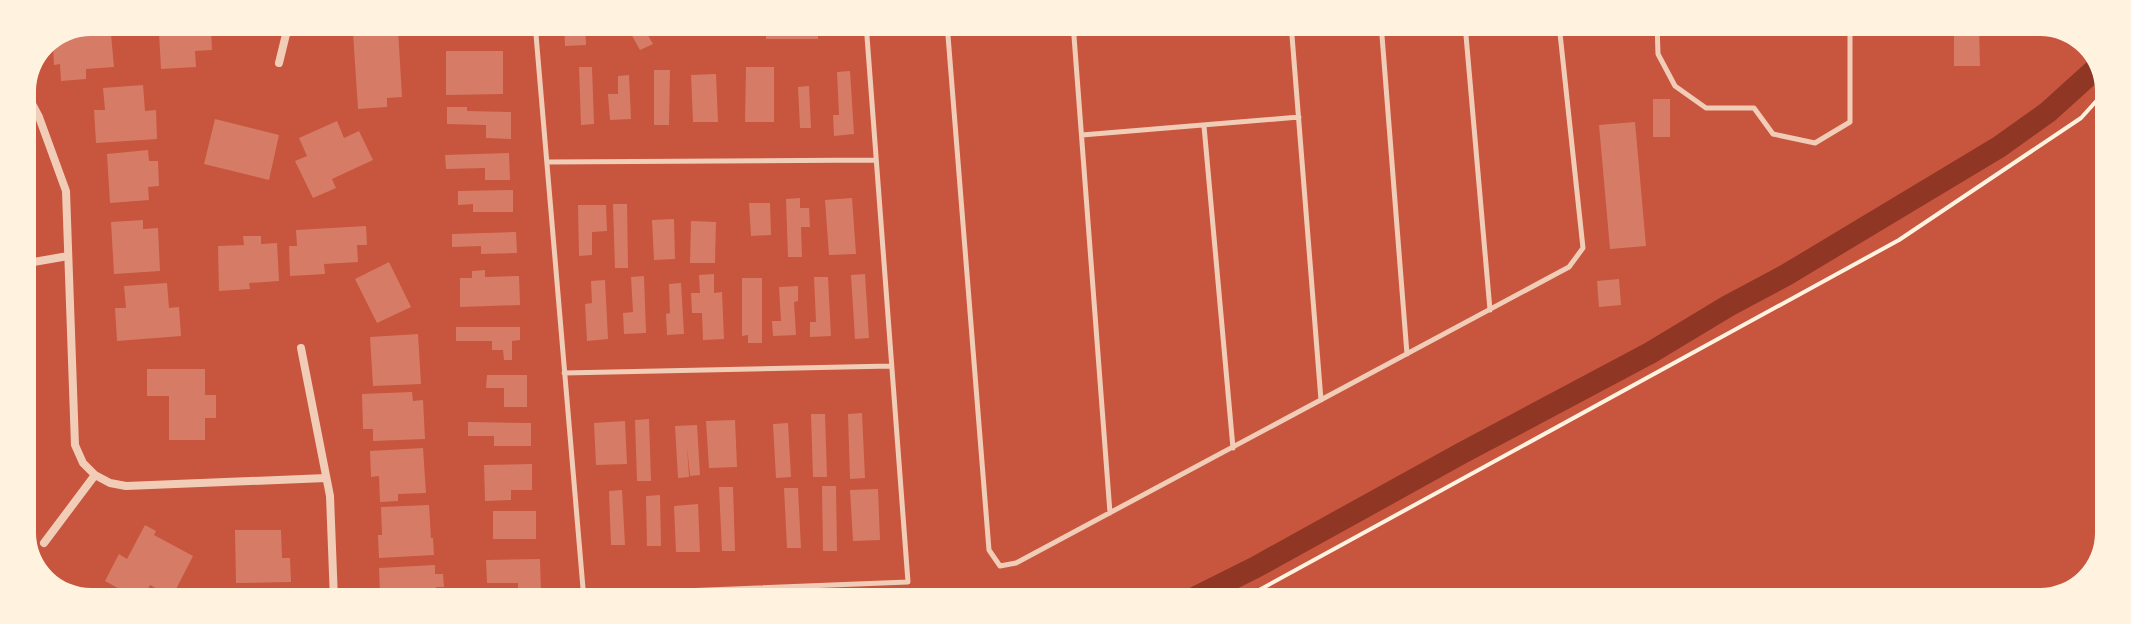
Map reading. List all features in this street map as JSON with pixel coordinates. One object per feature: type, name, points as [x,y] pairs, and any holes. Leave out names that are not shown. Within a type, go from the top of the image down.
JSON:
[{"type":"street","points":[[279,63],[286,36]]},
{"type":"street","points":[[36,111],[66,191],[75,445],[83,463],[95,475],[110,483],[126,486],[326,478]]},
{"type":"street","points":[[36,262],[68,256]]},
{"type":"street","points":[[301,348],[330,496],[334,588]]},
{"type":"street","points":[[44,543],[95,475]]},
{"type":"lane","points":[[536,36],[582,588]]},
{"type":"lane","points":[[786,588],[908,582],[867,36]]},
{"type":"lane","points":[[948,36],[989,550],[1000,566],[1016,563],[1569,267],[1583,248],[1560,36]]},
{"type":"lane","points":[[1074,36],[1110,513]]},
{"type":"lane","points":[[1292,36],[1321,400]]},
{"type":"lane","points":[[1382,36],[1407,354]]},
{"type":"lane","points":[[1466,36],[1490,310]]},
{"type":"lane","points":[[1657,36],[1658,54],[1675,86],[1706,108],[1754,108],[1773,134],[1815,143],[1850,122],[1850,36]]},
{"type":"lane","points":[[1082,135],[1299,117]]},
{"type":"lane","points":[[1204,126],[1233,448]]},
{"type":"lane","points":[[547,162],[876,160]]},
{"type":"lane","points":[[564,373],[891,366]]},
{"type":"path","points":[[1263,588],[1899,240],[2081,118],[2095,102]]},
{"type":"building","points":[[111,36],[114,67],[86,69],[86,79],[61,81],[60,64],[54,65],[53,51],[70,40]]},
{"type":"building","points":[[159,36],[211,36],[212,50],[195,51],[196,67],[161,69]]},
{"type":"building","points":[[353,36],[398,36],[402,97],[387,98],[387,107],[358,109]]},
{"type":"building","points":[[565,36],[586,36],[586,45],[565,46]]},
{"type":"building","points":[[632,36],[648,36],[653,44],[640,50]]},
{"type":"building","points":[[766,36],[818,36],[818,39],[766,39]]},
{"type":"building","points":[[1954,36],[1979,36],[1980,66],[1954,66]]},
{"type":"building","points":[[446,51],[503,51],[503,94],[446,95]]},
{"type":"building","points":[[579,67],[592,67],[594,124],[581,125]]},
{"type":"building","points":[[746,67],[774,67],[774,122],[745,122]]},
{"type":"building","points":[[654,70],[670,70],[669,125],[654,125]]},
{"type":"building","points":[[850,71],[854,134],[834,136],[833,115],[839,115],[837,72]]},
{"type":"building","points":[[716,74],[718,122],[693,122],[691,75]]},
{"type":"building","points":[[629,75],[631,119],[610,120],[608,94],[618,94],[618,76]]},
{"type":"building","points":[[143,85],[145,111],[156,110],[157,139],[96,143],[94,110],[105,110],[103,88]]},
{"type":"building","points":[[809,86],[811,128],[800,128],[798,87]]},
{"type":"building","points":[[1653,99],[1670,99],[1670,137],[1653,137]]},
{"type":"building","points":[[447,107],[467,107],[467,111],[511,112],[511,139],[486,138],[486,125],[447,124]]},
{"type":"building","points":[[215,119],[279,135],[269,180],[204,164]]},
{"type":"building","points":[[337,121],[344,138],[359,131],[373,160],[332,179],[336,188],[313,198],[295,161],[307,156],[299,138]]},
{"type":"building","points":[[1635,122],[1646,246],[1610,249],[1599,125]]},
{"type":"building","points":[[148,150],[149,161],[158,161],[159,186],[148,187],[149,200],[110,203],[107,154]]},
{"type":"building","points":[[509,153],[510,180],[485,180],[485,168],[446,169],[445,155]]},
{"type":"building","points":[[513,190],[513,212],[473,212],[473,204],[458,205],[458,191]]},
{"type":"building","points":[[800,198],[800,208],[809,208],[810,227],[801,227],[802,257],[788,257],[786,199]]},
{"type":"building","points":[[852,198],[856,254],[829,255],[825,200]]},
{"type":"building","points":[[749,203],[770,203],[771,235],[751,236]]},
{"type":"building","points":[[613,204],[627,204],[628,268],[615,268]]},
{"type":"building","points":[[578,205],[606,205],[607,231],[592,232],[592,255],[579,256]]},
{"type":"building","points":[[674,219],[675,259],[654,260],[652,220]]},
{"type":"building","points":[[143,220],[143,229],[158,228],[160,271],[114,274],[111,222]]},
{"type":"building","points":[[691,221],[716,222],[715,263],[690,263]]},
{"type":"building","points":[[366,226],[367,245],[357,245],[358,262],[324,264],[325,274],[290,276],[289,246],[297,246],[296,230]]},
{"type":"building","points":[[516,232],[517,253],[481,254],[481,246],[452,247],[452,234]]},
{"type":"building","points":[[243,236],[261,236],[261,244],[277,243],[279,281],[249,283],[250,289],[219,291],[218,246],[244,245]]},
{"type":"building","points":[[389,262],[411,307],[377,323],[355,279]]},
{"type":"building","points":[[485,270],[485,277],[519,276],[520,305],[460,307],[460,278],[472,278],[472,271]]},
{"type":"building","points":[[714,274],[714,293],[722,292],[724,339],[703,340],[702,313],[692,313],[691,293],[700,293],[699,275]]},
{"type":"building","points":[[865,274],[869,338],[855,339],[851,275]]},
{"type":"building","points":[[644,276],[646,333],[624,334],[623,313],[633,312],[631,277]]},
{"type":"building","points":[[814,277],[828,277],[831,336],[810,337],[810,322],[816,322]]},
{"type":"building","points":[[742,278],[762,278],[762,343],[748,343],[748,335],[742,336]]},
{"type":"building","points":[[1619,279],[1621,305],[1599,307],[1597,281]]},
{"type":"building","points":[[605,280],[608,339],[587,341],[585,304],[592,303],[591,281]]},
{"type":"building","points":[[167,283],[169,308],[179,307],[181,336],[117,341],[115,308],[126,308],[124,286]]},
{"type":"building","points":[[681,283],[684,334],[667,335],[669,284]]},
{"type":"building","points":[[798,286],[798,301],[794,302],[796,335],[773,336],[772,321],[781,321],[779,287]]},
{"type":"building","points":[[456,327],[520,327],[520,340],[512,341],[512,360],[504,360],[503,350],[492,350],[492,341],[456,341]]},
{"type":"building","points":[[418,334],[421,384],[373,386],[370,337]]},
{"type":"building","points":[[147,369],[205,369],[205,395],[216,395],[216,418],[205,418],[205,440],[169,440],[169,396],[147,396]]},
{"type":"building","points":[[487,375],[527,375],[527,407],[504,407],[504,388],[486,388]]},
{"type":"building","points":[[412,392],[413,401],[423,400],[425,439],[373,441],[373,429],[363,429],[362,394]]},
{"type":"building","points":[[862,413],[865,478],[850,479],[848,414]]},
{"type":"building","points":[[811,414],[825,414],[827,477],[813,477]]},
{"type":"building","points":[[649,419],[651,481],[637,481],[635,420]]},
{"type":"building","points":[[735,420],[737,467],[709,468],[706,421]]},
{"type":"building","points":[[625,421],[627,464],[596,465],[594,423]]},
{"type":"building","points":[[468,422],[531,423],[531,446],[494,446],[494,436],[468,436]]},
{"type":"building","points":[[788,423],[791,477],[776,478],[773,424]]},
{"type":"building","points":[[697,425],[700,475],[690,476],[687,446],[689,477],[678,478],[675,426]]},
{"type":"building","points":[[423,448],[426,493],[398,494],[398,501],[380,502],[379,476],[371,477],[370,451]]},
{"type":"building","points":[[532,464],[532,490],[511,490],[511,500],[485,501],[484,465]]},
{"type":"building","points":[[822,486],[836,486],[837,551],[823,551]]},
{"type":"building","points":[[719,487],[733,487],[735,551],[722,551]]},
{"type":"building","points":[[784,488],[798,488],[801,548],[787,548]]},
{"type":"building","points":[[878,489],[880,540],[853,541],[850,490]]},
{"type":"building","points":[[622,490],[625,545],[611,545],[609,491]]},
{"type":"building","points":[[660,495],[661,546],[647,546],[646,496]]},
{"type":"building","points":[[698,504],[700,552],[676,552],[674,506]]},
{"type":"building","points":[[429,505],[434,555],[379,558],[381,507]]},
{"type":"building","points":[[493,511],[536,511],[536,539],[493,539]]},
{"type":"building","points":[[145,525],[156,531],[154,535],[193,556],[177,588],[150,585],[148,588],[118,588],[105,581],[119,554],[127,559]]},
{"type":"building","points":[[235,530],[281,530],[282,558],[290,558],[291,582],[236,583]]},
{"type":"building","points":[[540,559],[541,588],[518,588],[518,583],[487,583],[486,560]]},
{"type":"building","points":[[435,565],[435,574],[443,574],[444,587],[380,588],[379,568]]},
{"type":"waterway","points":[[1214,588],[1650,353],[1786,275],[1999,147],[2048,112],[2092,72]]}]
